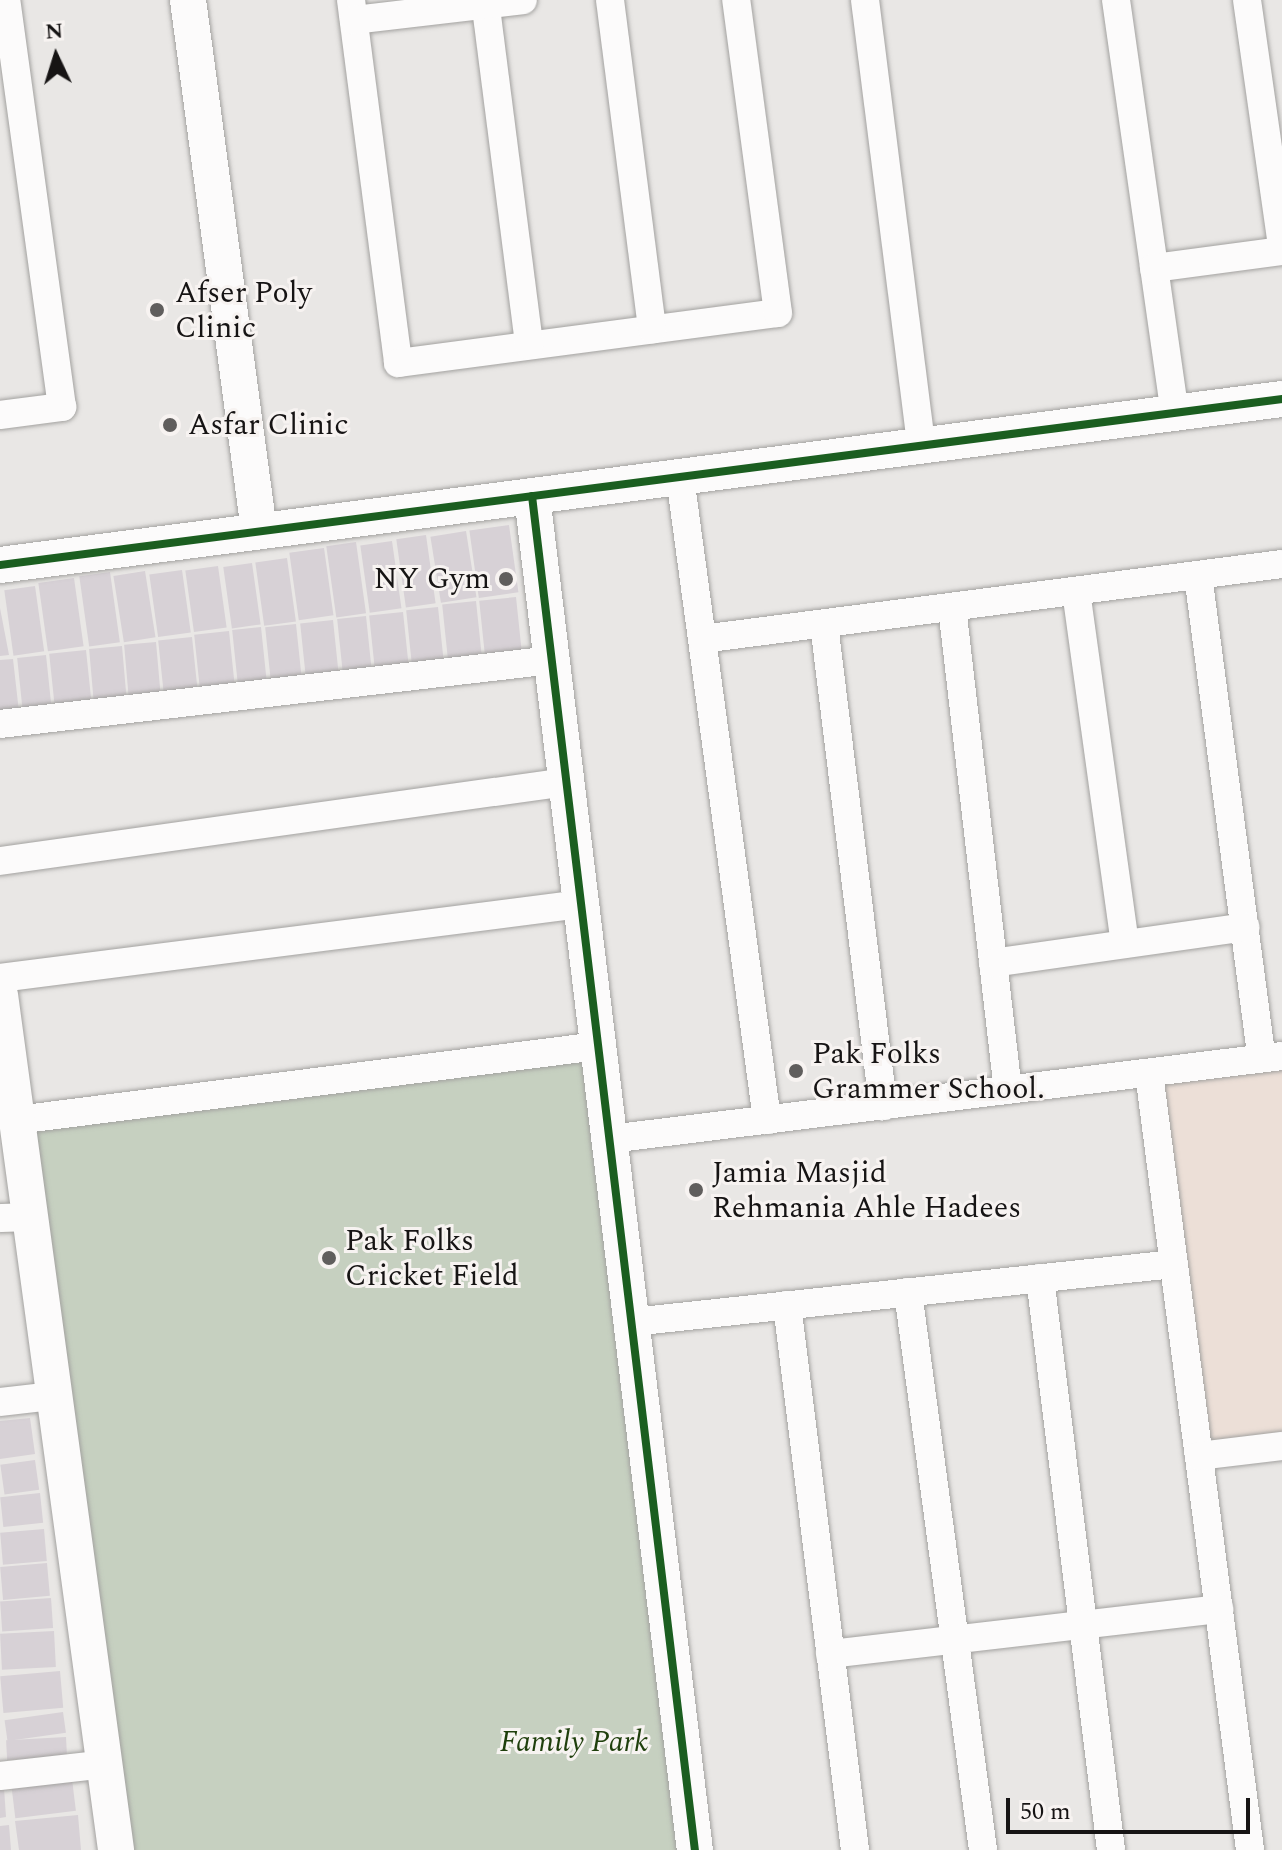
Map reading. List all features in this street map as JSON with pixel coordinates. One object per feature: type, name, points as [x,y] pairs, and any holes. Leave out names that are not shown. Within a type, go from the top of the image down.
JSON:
[{"type":"street","points":[[0,415],[62,407],[6,0]]},
{"type":"street","points":[[188,0],[259,531]]},
{"type":"street","points":[[523,0],[353,10],[398,363],[778,313],[736,0]]},
{"type":"street","points":[[610,0],[652,329]]},
{"type":"street","points":[[865,0],[921,445]]},
{"type":"street","points":[[1116,0],[1175,413]]},
{"type":"street","points":[[1154,268],[1282,248],[1247,0]]},
{"type":"street","points":[[486,2],[529,345]]},
{"type":"street","points":[[0,565],[1282,399]]},
{"type":"street","points":[[680,477],[767,1120]]},
{"type":"street","points":[[532,496],[695,1850]]},
{"type":"street","points":[[702,639],[1282,564]]},
{"type":"street","points":[[610,1139],[1272,1057],[1245,927],[1198,575]]},
{"type":"street","points":[[1076,591],[1125,944]]},
{"type":"street","points":[[952,607],[1008,1090]]},
{"type":"street","points":[[824,624],[883,1106]]},
{"type":"street","points":[[0,724],[552,660]]},
{"type":"street","points":[[0,861],[566,782]]},
{"type":"street","points":[[0,978],[581,904]]},
{"type":"street","points":[[993,963],[1245,927]]},
{"type":"street","points":[[0,995],[17,1120],[15,1217],[53,1396],[107,1764],[116,1850]]},
{"type":"street","points":[[17,1120],[598,1046]]},
{"type":"street","points":[[1149,1073],[1250,1850]]},
{"type":"street","points":[[632,1322],[1174,1264]]},
{"type":"street","points":[[1040,1278],[1111,1850]]},
{"type":"street","points":[[908,1292],[983,1850]]},
{"type":"street","points":[[787,1305],[855,1850]]},
{"type":"street","points":[[0,1402],[53,1396]]},
{"type":"street","points":[[1199,1456],[1282,1446]]},
{"type":"street","points":[[830,1654],[1219,1609]]},
{"type":"street","points":[[0,1776],[107,1764]]},
{"type":"shaded area","points":[[1282,1056],[1282,1446],[1199,1456],[1149,1073]]},
{"type":"green space","name":"Pak Folks Cricket Field","points":[[598,1046],[697,1850],[106,1850],[16,1117]]},
{"type":"building","points":[[509,525],[518,592],[479,598],[469,531]]},
{"type":"building","points":[[466,531],[476,597],[441,603],[430,537]]},
{"type":"building","points":[[426,535],[436,603],[406,608],[396,539]]},
{"type":"building","points":[[392,541],[401,608],[370,613],[360,545]]},
{"type":"building","points":[[356,542],[366,613],[336,617],[326,546]]},
{"type":"building","points":[[324,548],[333,615],[299,620],[289,553]]},
{"type":"building","points":[[287,558],[296,621],[264,626],[255,562]]},
{"type":"building","points":[[252,563],[261,624],[232,628],[223,567]]},
{"type":"building","points":[[218,566],[227,627],[194,632],[185,571]]},
{"type":"building","points":[[182,570],[191,632],[158,637],[149,575]]},
{"type":"building","points":[[145,571],[155,637],[124,642],[113,576]]},
{"type":"building","points":[[110,572],[120,642],[89,647],[79,576]]},
{"type":"building","points":[[74,578],[84,646],[48,651],[38,583]]},
{"type":"building","points":[[35,586],[44,651],[13,656],[4,590]]},
{"type":"building","points":[[516,597],[522,652],[485,656],[479,601]]},
{"type":"building","points":[[476,601],[482,657],[448,660],[442,605]]},
{"type":"building","points":[[438,607],[444,662],[412,665],[406,610]]},
{"type":"building","points":[[0,608],[9,655],[0,656]]},
{"type":"building","points":[[403,612],[409,666],[375,669],[369,616]]},
{"type":"building","points":[[366,616],[372,670],[343,673],[337,619]]},
{"type":"building","points":[[333,620],[339,675],[306,678],[300,623]]},
{"type":"building","points":[[296,624],[302,679],[271,682],[265,627]]},
{"type":"building","points":[[261,627],[267,683],[238,686],[232,630]]},
{"type":"building","points":[[229,631],[235,687],[200,690],[194,635]]},
{"type":"building","points":[[192,637],[198,691],[164,694],[158,641]]},
{"type":"building","points":[[156,642],[161,695],[129,698],[124,645]]},
{"type":"building","points":[[122,646],[127,700],[94,703],[89,649]]},
{"type":"building","points":[[86,650],[92,704],[55,708],[49,654]]},
{"type":"building","points":[[46,655],[52,709],[23,712],[17,658]]},
{"type":"building","points":[[13,659],[19,712],[0,714],[0,660]]},
{"type":"building","points":[[30,1418],[35,1454],[0,1459],[0,1421]]},
{"type":"building","points":[[35,1460],[39,1490],[5,1495],[0,1465]]},
{"type":"building","points":[[40,1493],[43,1523],[3,1527],[0,1497]]},
{"type":"building","points":[[44,1529],[47,1561],[3,1565],[0,1533]]},
{"type":"building","points":[[47,1563],[50,1596],[3,1600],[0,1567]]},
{"type":"building","points":[[51,1598],[53,1628],[2,1631],[0,1602]]},
{"type":"building","points":[[54,1631],[56,1667],[2,1670],[0,1634]]},
{"type":"building","points":[[60,1671],[63,1708],[3,1713],[0,1676]]},
{"type":"building","points":[[63,1712],[66,1733],[7,1741],[5,1720]]},
{"type":"building","points":[[66,1737],[67,1757],[7,1760],[6,1740]]},
{"type":"building","points":[[72,1779],[76,1811],[15,1818],[11,1786]]},
{"type":"building","points":[[4,1788],[6,1817],[0,1818],[0,1789]]},
{"type":"building","points":[[78,1815],[81,1850],[19,1850],[15,1821]]},
{"type":"building","points":[[9,1825],[11,1850],[0,1850],[0,1826]]},
{"type":"cycle path","points":[[0,565],[1282,399]]},
{"type":"cycle path","points":[[532,496],[695,1850]]},
{"type":"place","name":"Afser Poly Clinic","points":[[157,310]]},
{"type":"place","name":"Asfar Clinic","points":[[170,425]]},
{"type":"place","name":"NY Gym","points":[[506,579]]},
{"type":"place","name":"Pak Folks Grammer School.","points":[[796,1071]]},
{"type":"place","name":"Jamia Masjid Rehmania Ahle Hadees","points":[[696,1190]]},
{"type":"place","name":"Pak Folks Cricket Field","points":[[329,1258]]},
{"type":"park label","name":"Family Park","points":[[574,1742]]}]
